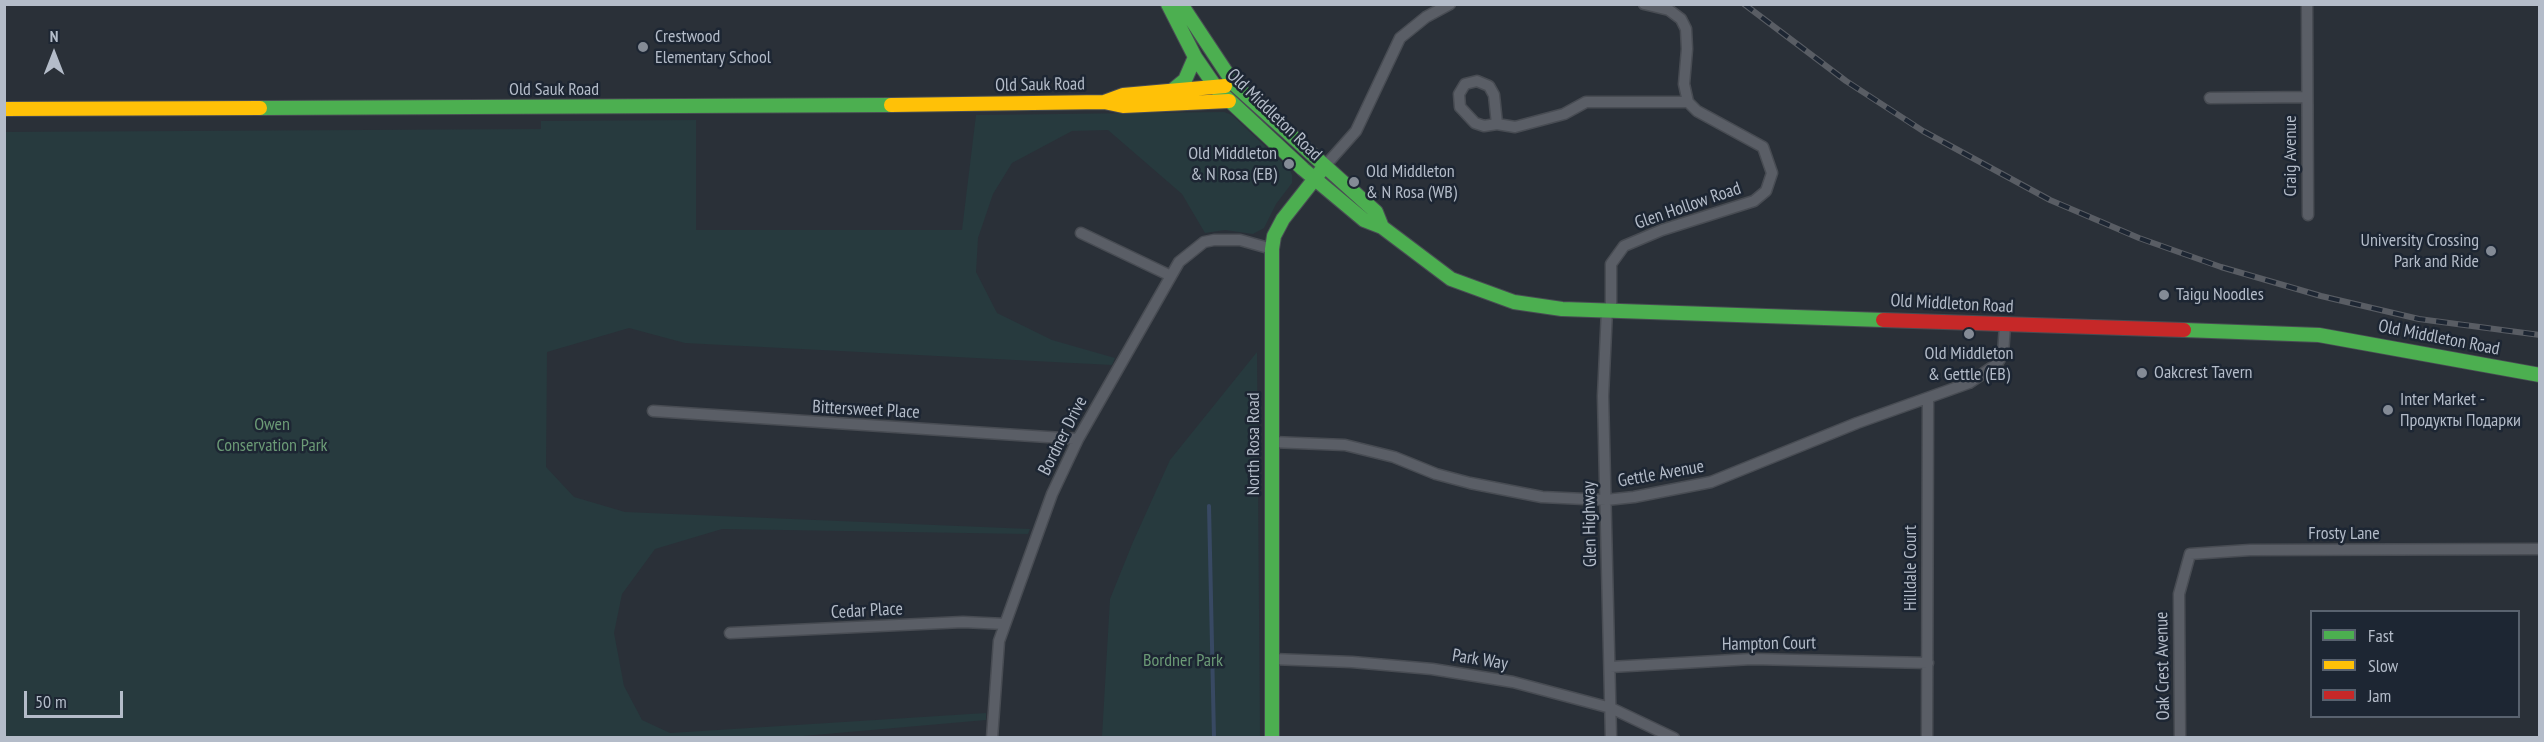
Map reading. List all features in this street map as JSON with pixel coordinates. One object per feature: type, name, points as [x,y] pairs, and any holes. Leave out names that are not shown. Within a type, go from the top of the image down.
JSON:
[{"type":"street","name":"Old Middleton Road","points":[[1168,4],[1195,57],[1217,88],[1314,178],[1364,220],[1382,227],[1452,279],[1493,296],[1537,307],[2319,335],[2412,350],[2540,375]]},
{"type":"street","name":"Old Middleton Road","points":[[1181,4],[1234,84],[1376,212],[1382,227]]},
{"type":"street","points":[[1324,167],[1356,131],[1400,38],[1426,17],[1450,4]]},
{"type":"street","points":[[1497,124],[1494,95],[1489,86],[1478,81],[1465,84],[1459,94],[1460,107],[1467,117],[1484,126],[1497,124],[1515,127],[1564,114],[1586,102],[1688,102],[1684,84],[1686,29],[1681,19],[1669,10],[1644,4]]},
{"type":"street","name":"Craig Avenue","points":[[2307,4],[2308,215]]},
{"type":"street","points":[[1174,89],[1185,80],[1195,57]]},
{"type":"street","points":[[1229,101],[1234,84]]},
{"type":"street","name":"Old Sauk Road","points":[[1104,102],[1123,95],[1174,89],[1217,88],[1234,84]]},
{"type":"street","name":"Craig Avenue","points":[[2210,99],[2307,97]]},
{"type":"street","name":"Old Sauk Road","points":[[4,109],[795,107],[1104,102],[1123,106],[1229,101]]},
{"type":"street","name":"Glen Hollow Road","points":[[1609,310],[1611,264],[1624,246],[1662,230],[1749,204],[1766,190],[1770,182],[1772,166],[1763,147],[1697,111],[1688,102]]},
{"type":"street","name":"North Rosa Road","points":[[1272,738],[1272,249],[1274,236],[1283,219],[1324,167]]},
{"type":"street","points":[[1081,233],[1171,276]]},
{"type":"street","name":"Bordner Drive","points":[[992,738],[999,641],[1053,494],[1078,439],[1179,262],[1204,242],[1225,238],[1272,249]]},
{"type":"street","name":"Glen Highway","points":[[1609,310],[1604,396],[1611,738]]},
{"type":"street","name":"Gettle Avenue","points":[[1272,442],[1345,445],[1394,457],[1436,474],[1470,483],[1542,497],[1606,500],[1711,482],[1857,423],[1969,383],[1997,364],[2003,354],[2005,325]]},
{"type":"street","name":"Hilldale Court","points":[[1927,738],[1928,398]]},
{"type":"street","name":"Bittersweet Place","points":[[653,411],[1078,439]]},
{"type":"street","name":"Frosty Lane","points":[[2179,594],[2187,558],[2200,553],[2250,550],[2540,549]]},
{"type":"street","name":"Oak Crest Avenue","points":[[2179,594],[2180,738]]},
{"type":"street","name":"Cedar Place","points":[[730,633],[963,622],[1005,624]]},
{"type":"street","name":"Park Way","points":[[1272,659],[1352,662],[1460,673],[1513,682],[1611,708],[1674,738]]},
{"type":"street","name":"Hampton Court","points":[[1610,667],[1752,659],[1928,663]]},
{"type":"green space","name":"Owen Conservation Park","points":[[1224,112],[1232,115],[1290,170],[1292,175],[1292,183],[1276,204],[1264,228],[1253,234],[1225,230],[1205,233],[1182,194],[1108,130],[1072,131],[1012,163],[993,194],[978,238],[976,272],[997,313],[1052,340],[1115,358],[1112,365],[685,343],[629,328],[547,352],[546,467],[574,497],[625,512],[1030,529],[1028,534],[722,529],[655,549],[622,594],[614,633],[624,686],[642,720],[670,733],[986,713],[986,720],[780,738],[5,737],[5,132],[541,129],[541,121],[696,120],[696,230],[962,230],[976,115]]},
{"type":"green space","name":"Bordner Park","points":[[1257,352],[1260,737],[1102,737],[1110,599],[1170,460]]},
{"type":"waterway","points":[[1209,506],[1214,738]]},
{"type":"railway","points":[[1744,4],[1846,81],[1923,131],[2050,200],[2139,238],[2221,267],[2321,296],[2419,319],[2540,335]]},
{"type":"traffic: fast","points":[[1168,4],[1195,57],[1217,89],[1303,169],[1364,220],[1382,227],[1451,279],[1514,302],[1562,309],[1883,320]]},
{"type":"traffic: fast","points":[[1181,4],[1234,84],[1376,212],[1382,227]]},
{"type":"traffic: fast","points":[[1174,89],[1185,80],[1195,57]]},
{"type":"traffic: fast","points":[[260,108],[891,105]]},
{"type":"traffic: fast","points":[[1272,738],[1272,249],[1274,236],[1283,219],[1324,167]]},
{"type":"traffic: fast","points":[[2184,330],[2319,335],[2540,375]]},
{"type":"traffic: slow","points":[[1104,102],[1123,95],[1225,86]]},
{"type":"traffic: slow","points":[[891,105],[1104,102],[1123,106],[1229,101]]},
{"type":"traffic: slow","points":[[4,109],[260,108]]},
{"type":"traffic: jam","points":[[1883,320],[2184,330]]},
{"type":"place","name":"Crestwood Elementary School","points":[[643,47]]},
{"type":"place","name":"Old Middleton & N Rosa (EB)","points":[[1289,164]]},
{"type":"place","name":"Old Middleton & N Rosa (WB)","points":[[1354,182]]},
{"type":"place","name":"University Crossing Park and Ride","points":[[2491,251]]},
{"type":"place","name":"Taigu Noodles","points":[[2164,295]]},
{"type":"place","name":"Old Middleton & Gettle (EB)","points":[[1969,334]]},
{"type":"place","name":"Oakcrest Tavern","points":[[2142,373]]},
{"type":"place","name":"Inter Market - Продукты Подарки","points":[[2388,410]]}]
